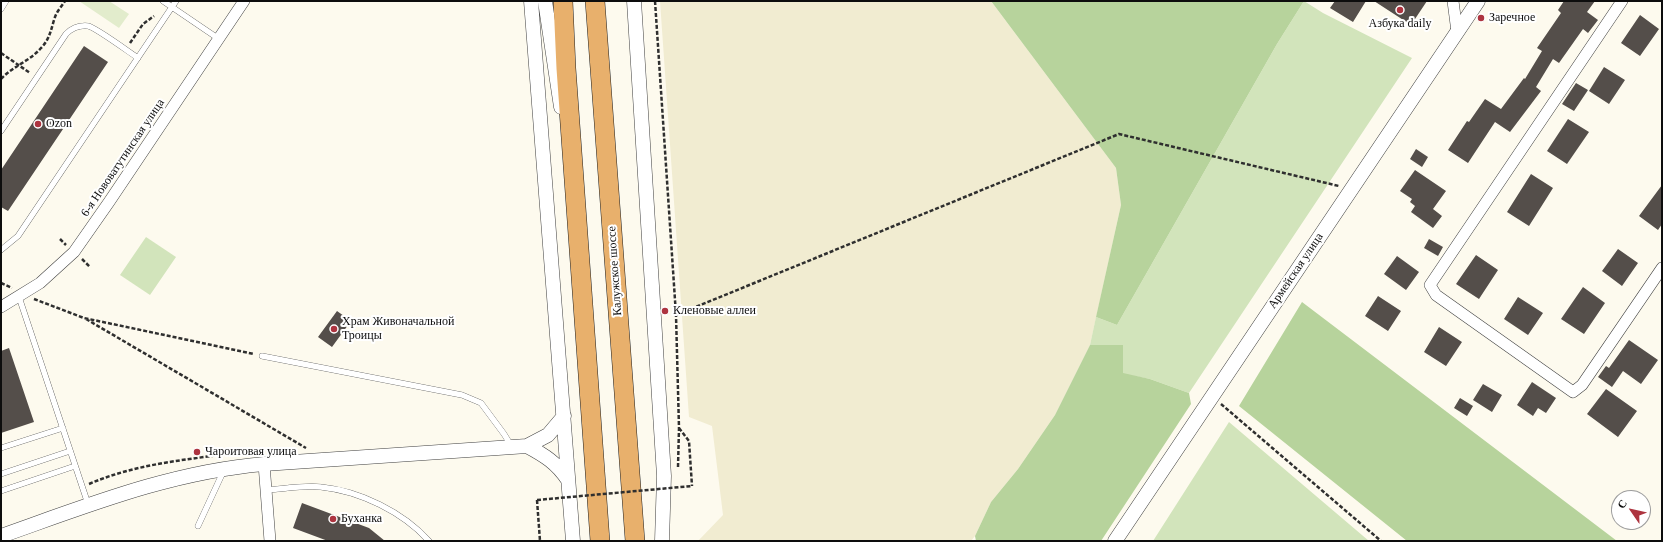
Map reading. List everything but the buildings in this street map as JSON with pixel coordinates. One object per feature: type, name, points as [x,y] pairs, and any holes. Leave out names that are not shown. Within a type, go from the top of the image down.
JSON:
[{"type":"highway","points":[[563,1],[566,68],[600,541]]},
{"type":"highway","name":"Калужское шоссе","points":[[595,1],[635,541]]},
{"type":"street","name":"6-я Нововатутинская улица","points":[[1,308],[40,283],[74,252],[244,1]]},
{"type":"street","points":[[531,1],[564,416],[572,541]]},
{"type":"street","points":[[545,1],[578,228]]},
{"type":"street","points":[[634,1],[664,476],[662,541]]},
{"type":"street","points":[[1453,1],[1457,32]]},
{"type":"street","name":"Армейская улица","points":[[1115,541],[1478,1]]},
{"type":"street","points":[[1622,1],[1430,285],[1436,296],[1573,392],[1582,385],[1662,268]]},
{"type":"street","points":[[1,536],[154,483],[225,468],[526,446],[548,435],[564,416]]},
{"type":"street","points":[[526,446],[550,458],[562,471],[568,481]]},
{"type":"street","points":[[264,464],[272,540]]},
{"type":"lane","points":[[1,9],[6,1]]},
{"type":"lane","points":[[163,1],[219,39]]},
{"type":"lane","points":[[1,250],[18,236],[176,1]]},
{"type":"lane","points":[[1,131],[66,34],[72,28],[90,26],[138,58]]},
{"type":"lane","points":[[19,297],[88,505]]},
{"type":"lane","points":[[262,356],[462,395],[481,403],[512,447]]},
{"type":"lane","points":[[1,448],[63,428]]},
{"type":"lane","points":[[1,474],[70,451]]},
{"type":"lane","points":[[1,491],[75,466]]},
{"type":"lane","points":[[198,526],[225,468]]},
{"type":"lane","points":[[266,490],[320,486],[356,495],[378,504],[397,515],[429,541]]},
{"type":"path","points":[[1,78],[18,65],[32,57],[46,42],[52,30],[55,16],[65,1]]},
{"type":"path","points":[[655,1],[676,315],[680,428],[678,473]]},
{"type":"path","points":[[126,50],[146,20],[172,7]]},
{"type":"path","points":[[1,53],[37,77]]},
{"type":"path","points":[[676,315],[1119,134],[1351,189]]},
{"type":"path","points":[[48,306],[84,318],[262,356]]},
{"type":"path","points":[[84,318],[306,448]]},
{"type":"path","points":[[1212,396],[1382,541]]},
{"type":"path","points":[[540,541],[536,500],[692,486],[689,441],[680,428]]},
{"type":"path","points":[[677,481],[677,488]]},
{"type":"shaded area","points":[[660,1],[991,1],[1116,168],[1121,205],[1090,345],[1055,415],[1018,469],[991,502],[975,536],[971,541],[698,541],[723,515],[712,426],[689,417]]},
{"type":"green space","points":[[79,1],[109,1],[129,14],[119,28]]},
{"type":"green space","points":[[991,1],[1304,1],[1277,44],[1117,325],[1096,317],[1121,205],[1116,168]]},
{"type":"green space","points":[[1304,1],[1323,13],[1412,58],[1189,393],[1150,379],[1123,374],[1123,346],[1090,345],[1096,317],[1117,325],[1277,44]]},
{"type":"green space","points":[[146,237],[176,257],[150,295],[120,275]]},
{"type":"green space","points":[[1302,302],[1617,541],[1407,541],[1239,406]]},
{"type":"green space","points":[[1090,345],[1123,345],[1123,373],[1150,379],[1189,393],[1191,404],[1101,541],[976,541],[975,536],[991,502],[1018,469],[1055,415]]},
{"type":"green space","points":[[1229,422],[1369,541],[1153,541]]},
{"type":"place","name":"Азбука daily","points":[[1400,10]]},
{"type":"place","name":"Заречное","points":[[1481,18]]},
{"type":"place","name":"Ozon","points":[[38,124]]},
{"type":"place","name":"Кленовые аллеи","points":[[665,311]]},
{"type":"place","name":"Храм Живоначальной Троицы","points":[[334,329]]},
{"type":"place","name":"Чароитовая улица","points":[[197,452]]},
{"type":"place","name":"Буханка","points":[[333,519]]}]
